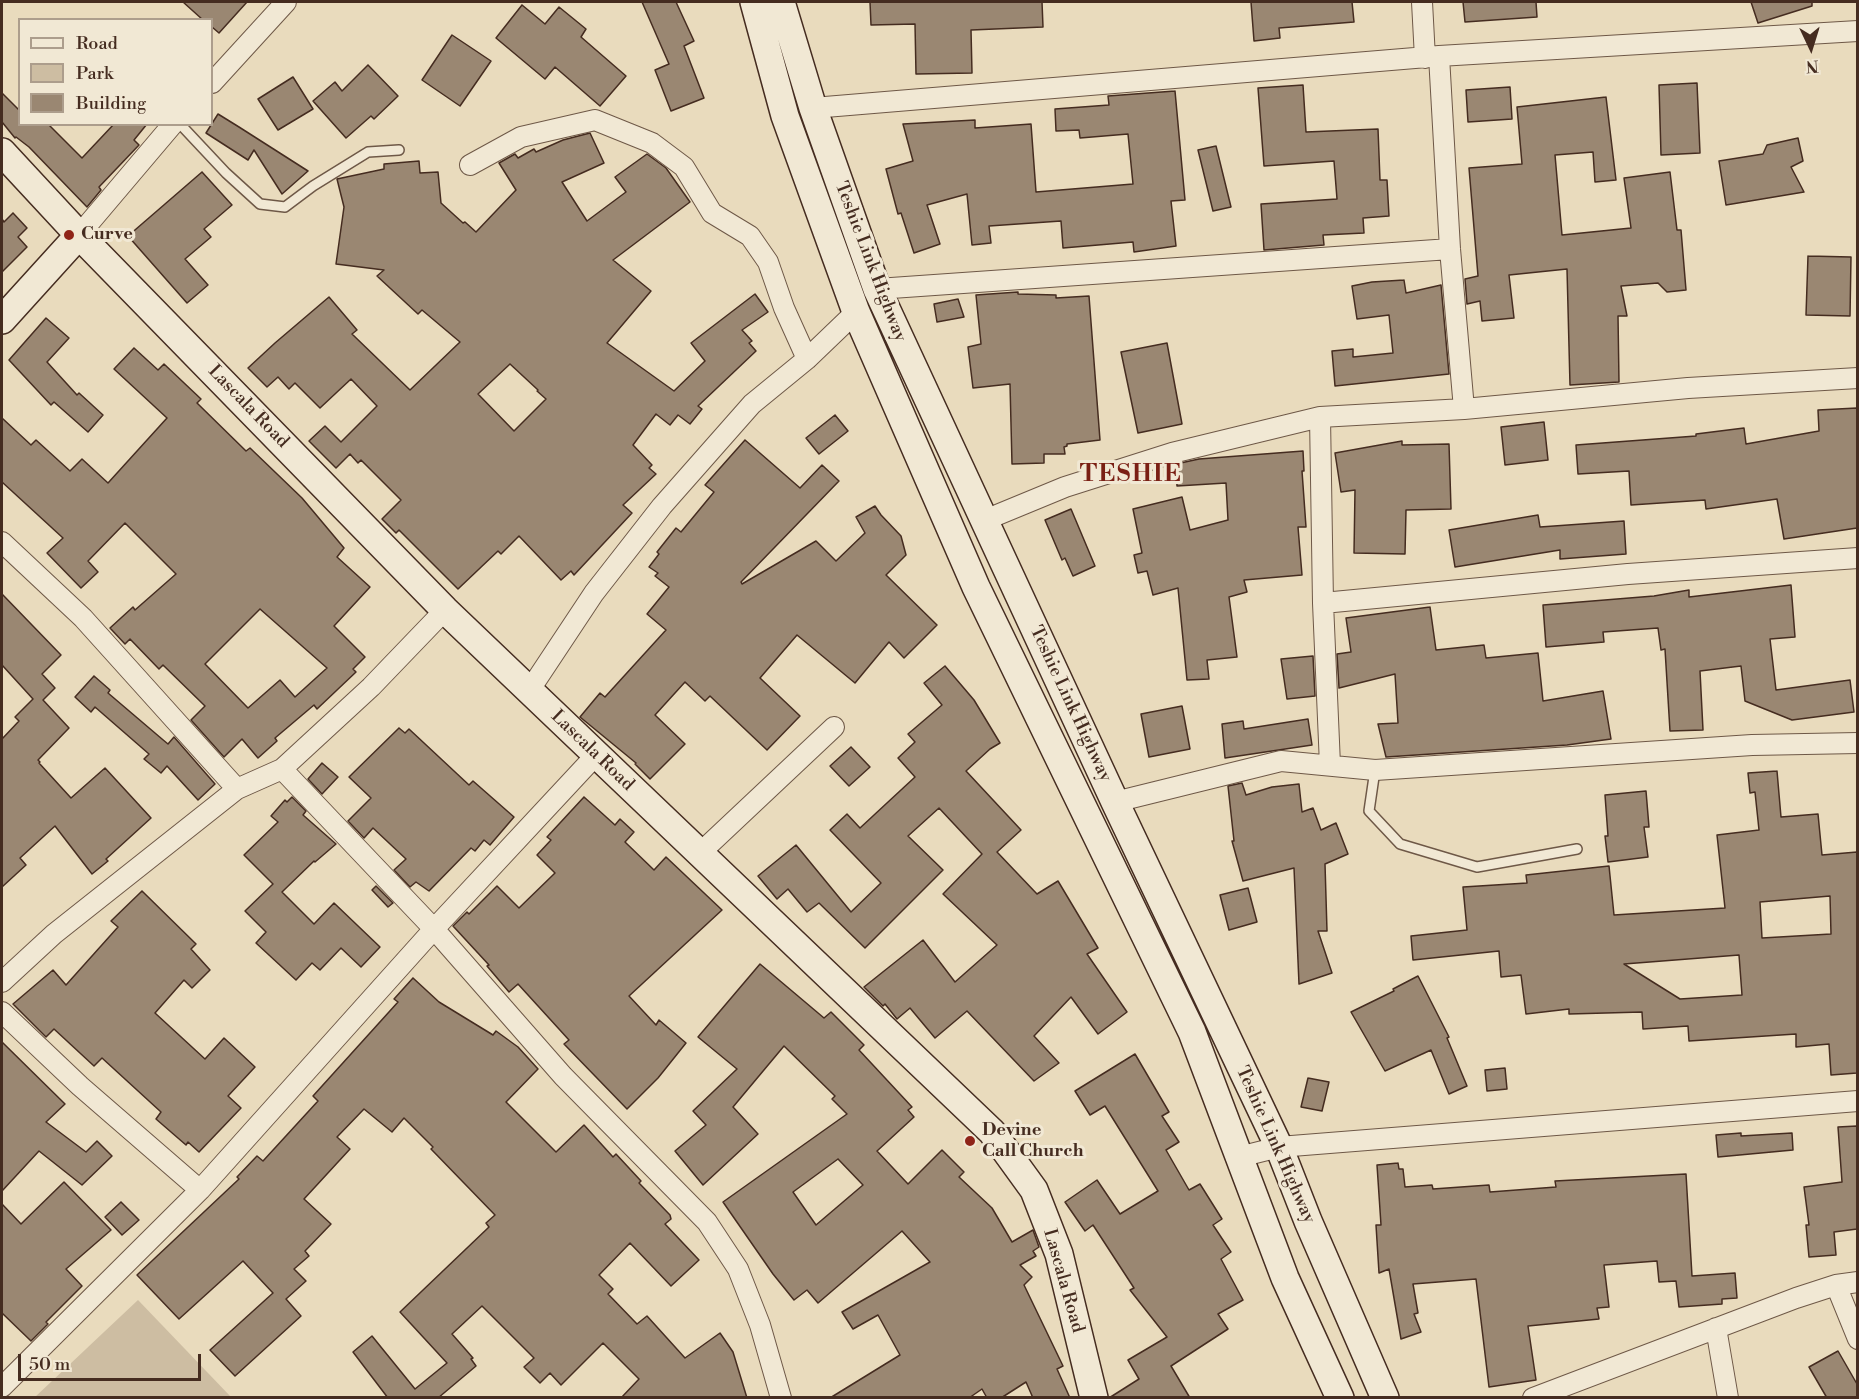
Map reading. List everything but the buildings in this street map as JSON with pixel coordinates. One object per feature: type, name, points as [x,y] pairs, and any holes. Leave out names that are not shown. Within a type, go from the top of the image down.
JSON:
[{"type":"main road","name":"Teshie Link Highway","points":[[754,2],[785,116],[856,312],[976,587],[1192,1032],[1286,1278],[1340,1398]]},
{"type":"main road","name":"Teshie Link Highway","points":[[781,2],[813,108],[877,289],[1115,802],[1279,1147],[1308,1221],[1384,1398]]},
{"type":"main road","name":"Lascala Road","points":[[2,152],[79,235],[446,610],[992,1132],[1034,1190],[1059,1254],[1094,1398]]},
{"type":"main road","points":[[2,321],[79,235]]},
{"type":"street","points":[[213,82],[286,2]]},
{"type":"street","points":[[1422,2],[1432,57],[1464,410]]},
{"type":"street","points":[[813,108],[1432,57],[1857,31]]},
{"type":"street","points":[[470,165],[521,137],[595,120],[652,143],[684,167],[712,213],[750,236],[768,262],[784,308],[807,359]]},
{"type":"street","points":[[79,235],[172,126]]},
{"type":"street","points":[[877,289],[1450,249]]},
{"type":"street","points":[[529,691],[594,593],[662,506],[752,404],[807,359],[856,312]]},
{"type":"street","points":[[985,519],[1065,487],[1172,453],[1320,417],[1464,410],[1688,388],[1857,378]]},
{"type":"street","points":[[1320,417],[1323,603],[1330,765]]},
{"type":"street","points":[[2,542],[82,618],[237,789]]},
{"type":"street","points":[[1323,603],[1628,574],[1857,558]]},
{"type":"street","points":[[2,982],[54,934],[237,789],[282,769],[371,687],[446,610]]},
{"type":"street","points":[[699,854],[834,727]]},
{"type":"street","points":[[1115,802],[1281,761],[1375,770],[1752,745],[1857,743]]},
{"type":"street","points":[[6,1374],[200,1190],[434,929],[596,755]]},
{"type":"street","points":[[282,769],[434,929],[563,1076],[707,1222],[738,1269],[760,1325],[781,1398]]},
{"type":"street","points":[[2,1012],[80,1086],[200,1190]]},
{"type":"street","points":[[1239,1156],[1279,1147],[1857,1101]]},
{"type":"street","points":[[1533,1398],[1836,1285],[1857,1282]]},
{"type":"street","points":[[1836,1285],[1857,1339]]},
{"type":"street","points":[[1716,1328],[1728,1398]]},
{"type":"lane","points":[[182,126],[226,173],[260,204],[285,207],[313,186],[368,152],[399,150]]},
{"type":"lane","points":[[1375,770],[1369,811],[1400,844],[1477,867],[1577,849]]},
{"type":"green space","points":[[138,1300],[231,1397],[35,1397]]},
{"type":"place","name":"Curve","points":[[69,235]]},
{"type":"place","name":"Devine Call Church","points":[[970,1141]]},
{"type":"district","name":"TESHIE","points":[[1131,475]]}]
